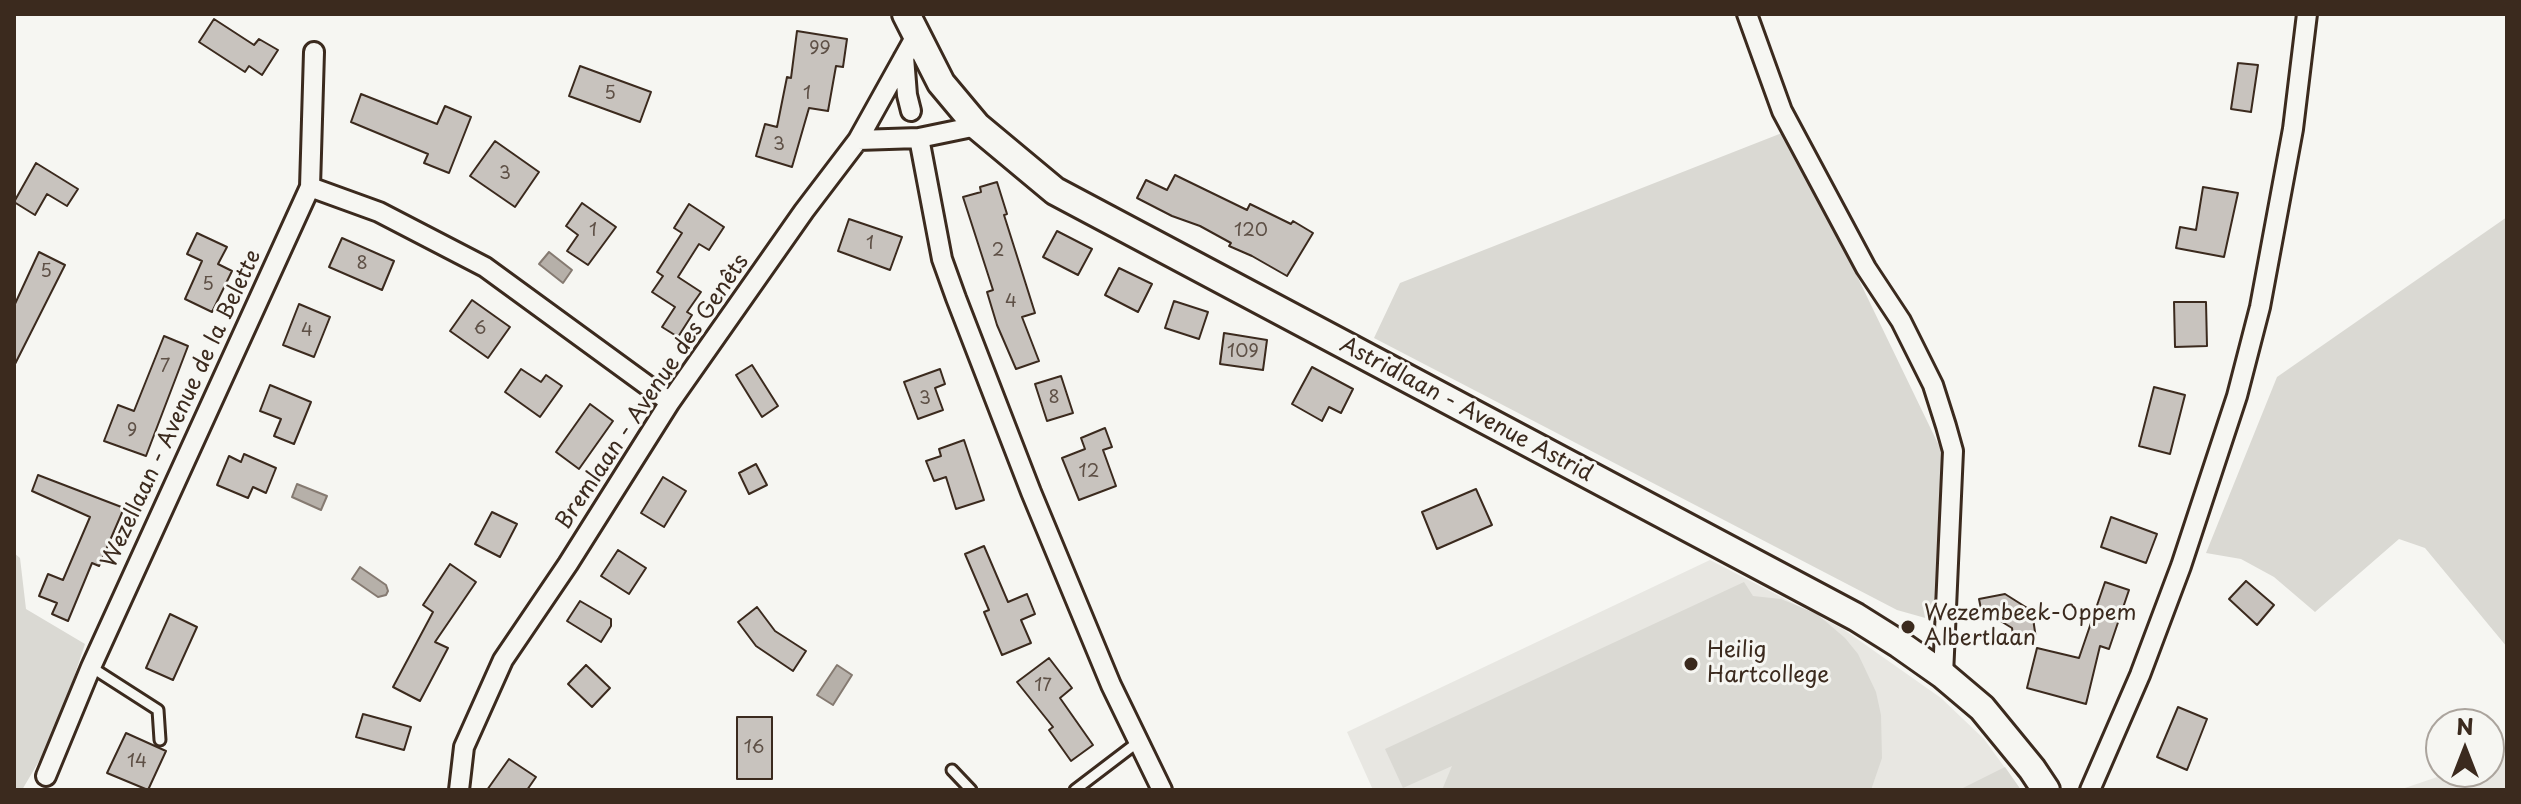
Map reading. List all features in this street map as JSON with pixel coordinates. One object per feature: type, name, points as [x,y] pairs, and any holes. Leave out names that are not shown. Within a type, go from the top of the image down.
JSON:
[{"type":"street","points":[[1747,14],[1782,111],[1866,268],[1901,321],[1933,385],[1950,439],[1953,451],[1943,675]]},
{"type":"street","points":[[2090,790],[2140,675],[2181,566],[2237,396],[2263,292],[2293,129],[2307,14]]},
{"type":"street","points":[[909,35],[907,95],[911,111]]},
{"type":"street","name":"Astridlaan - Avenue Astrid","points":[[909,35],[941,83],[977,126],[1055,191],[1856,617],[1943,675],[1982,708],[2046,790]]},
{"type":"street","name":"Bremlaan - Avenue des Genêts","points":[[459,790],[464,747],[503,660],[568,564],[670,402],[804,211],[858,140],[909,35]]},
{"type":"street","name":"Wezellaan - Avenue de la Belette","points":[[46,776],[91,667],[310,187],[314,52]]},
{"type":"street","points":[[858,140],[919,138],[977,126]]},
{"type":"street","points":[[919,138],[942,259],[956,298],[1031,492],[1111,685],[1162,790]]},
{"type":"street","points":[[310,187],[379,212],[485,267],[670,402]]},
{"type":"lane","points":[[91,667],[158,710],[160,740]]},
{"type":"lane","points":[[1075,790],[1138,742]]},
{"type":"lane","points":[[952,770],[971,790]]},
{"type":"shaded area","points":[[1787,131],[1943,454],[1936,621],[1897,610],[1374,338],[1400,283]]},
{"type":"shaded area","points":[[2507,217],[2507,647],[2425,548],[2399,539],[2315,612],[2274,577],[2241,559],[2206,553],[2277,377]]},
{"type":"shaded area","points":[[549,252],[572,270],[563,283],[539,264]]},
{"type":"shaded area","points":[[297,484],[327,496],[321,510],[292,497]]},
{"type":"shaded area","points":[[14,553],[20,558],[26,609],[85,644],[55,734],[22,790],[14,790]]},
{"type":"shaded area","name":"Heilig Hartcollege","points":[[1710,560],[1843,629],[1941,698],[1984,739],[2021,790],[1373,790],[1347,732]]},
{"type":"shaded area","points":[[360,567],[386,585],[386,595],[378,597],[352,579]]},
{"type":"shaded area","name":"Heilig Hartcollege","points":[[1744,582],[1753,596],[1781,599],[1817,614],[1858,654],[1876,692],[1881,715],[1882,758],[1871,790],[1442,790],[1452,766],[1403,788],[1385,749]]},
{"type":"shaded area","points":[[837,665],[852,675],[833,705],[817,695]]},
{"type":"shaded area","points":[[2505,754],[2507,790],[2399,790],[2425,781],[2425,788],[2505,788]]},
{"type":"shaded area","points":[[2005,767],[2021,790],[1959,790]]},
{"type":"building","points":[[214,19],[254,45],[259,39],[278,50],[262,75],[249,66],[245,72],[199,42]]},
{"type":"building","points":[[797,31],[847,39],[843,67],[836,66],[828,111],[809,108],[792,167],[756,156],[765,124],[777,127],[787,77],[791,78]]},
{"type":"building","points":[[2238,63],[2258,65],[2251,112],[2231,109]]},
{"type":"building","points":[[580,66],[651,92],[640,122],[569,96]]},
{"type":"building","points":[[361,94],[437,124],[445,106],[471,117],[449,173],[424,163],[428,154],[351,122]]},
{"type":"building","points":[[495,141],[539,172],[515,207],[470,176]]},
{"type":"building","points":[[36,163],[78,189],[67,206],[47,194],[35,215],[14,202]]},
{"type":"building","points":[[1175,175],[1247,210],[1250,204],[1291,224],[1293,221],[1313,233],[1287,276],[1229,246],[1231,243],[1200,226],[1137,198],[1146,180],[1167,190]]},
{"type":"building","points":[[997,182],[1007,214],[1004,215],[1035,313],[1022,317],[1039,361],[1016,369],[997,325],[987,292],[993,290],[963,197],[981,192],[980,187]]},
{"type":"building","points":[[2203,187],[2238,193],[2224,257],[2176,248],[2180,227],[2196,230]]},
{"type":"building","points":[[582,203],[616,227],[588,265],[567,251],[578,235],[566,226]]},
{"type":"building","points":[[689,204],[724,227],[709,250],[699,244],[678,277],[701,292],[687,312],[692,315],[678,337],[662,327],[675,307],[652,292],[663,276],[657,272],[682,233],[674,228]]},
{"type":"building","points":[[849,219],[902,237],[890,270],[838,251]]},
{"type":"building","points":[[1057,231],[1092,249],[1078,275],[1043,257]]},
{"type":"building","points":[[197,233],[227,247],[218,264],[232,271],[212,312],[185,299],[202,261],[187,254]]},
{"type":"building","points":[[342,238],[394,261],[382,290],[329,267]]},
{"type":"building","points":[[39,252],[65,265],[14,366],[14,306]]},
{"type":"building","points":[[1119,268],[1152,284],[1138,312],[1105,295]]},
{"type":"building","points":[[472,300],[510,327],[488,358],[450,331]]},
{"type":"building","points":[[1174,301],[1208,312],[1199,339],[1165,328]]},
{"type":"building","points":[[2174,302],[2206,302],[2207,346],[2175,347]]},
{"type":"building","points":[[299,304],[330,317],[314,357],[283,345]]},
{"type":"building","points":[[1224,333],[1267,340],[1263,370],[1220,364]]},
{"type":"building","points":[[164,336],[188,346],[146,456],[104,441],[118,405],[134,411]]},
{"type":"building","points":[[752,365],[778,406],[762,417],[736,375]]},
{"type":"building","points":[[1312,367],[1353,389],[1341,413],[1329,407],[1322,421],[1292,404]]},
{"type":"building","points":[[521,369],[541,382],[546,375],[562,386],[540,417],[505,392]]},
{"type":"building","points":[[940,369],[945,384],[935,388],[943,410],[918,419],[904,382]]},
{"type":"building","points":[[1061,376],[1073,413],[1047,421],[1035,384]]},
{"type":"building","points":[[270,385],[311,402],[294,444],[274,436],[281,419],[260,411]]},
{"type":"building","points":[[2154,387],[2185,395],[2170,454],[2139,446]]},
{"type":"building","points":[[590,404],[613,421],[579,469],[556,452]]},
{"type":"building","points":[[1105,428],[1112,447],[1103,450],[1116,486],[1079,500],[1062,458],[1085,449],[1081,438]]},
{"type":"building","points":[[964,440],[984,500],[956,509],[946,477],[934,481],[926,461],[941,456],[939,449]]},
{"type":"building","points":[[244,454],[276,468],[266,493],[253,487],[248,498],[217,485],[229,456],[241,462]]},
{"type":"building","points":[[756,464],[767,485],[749,494],[739,473]]},
{"type":"building","points":[[38,475],[124,508],[99,566],[92,563],[68,621],[52,614],[57,603],[39,596],[48,574],[63,580],[90,517],[32,491]]},
{"type":"building","points":[[663,477],[686,491],[664,527],[641,513]]},
{"type":"building","points":[[1476,489],[1492,525],[1437,549],[1422,512]]},
{"type":"building","points":[[492,512],[517,524],[500,557],[475,544]]},
{"type":"building","points":[[2111,517],[2157,534],[2146,563],[2101,547]]},
{"type":"building","points":[[984,546],[1008,602],[1027,594],[1035,614],[1021,620],[1031,643],[1002,655],[984,612],[989,610],[965,554]]},
{"type":"building","points":[[618,550],[646,568],[629,594],[601,576]]},
{"type":"building","points":[[450,564],[476,582],[435,642],[448,648],[420,701],[393,687],[433,612],[423,605]]},
{"type":"building","points":[[2246,581],[2274,605],[2257,625],[2229,599]]},
{"type":"building","points":[[2105,582],[2129,590],[2109,649],[2100,646],[2086,704],[2027,688],[2037,648],[2079,658]]},
{"type":"building","points":[[2005,594],[2032,611],[2036,639],[2014,642],[2012,628],[1994,617],[1983,619],[1979,599]]},
{"type":"building","points":[[580,601],[611,619],[611,626],[601,642],[567,621]]},
{"type":"building","points":[[757,607],[775,631],[806,651],[793,671],[756,646],[738,622]]},
{"type":"building","points":[[170,614],[197,627],[173,680],[146,668]]},
{"type":"building","points":[[1049,658],[1072,688],[1060,698],[1093,745],[1071,761],[1049,730],[1053,727],[1017,682]]},
{"type":"building","points":[[586,665],[610,688],[592,707],[568,684]]},
{"type":"building","points":[[2178,707],[2207,719],[2187,770],[2157,757]]},
{"type":"building","points":[[363,714],[411,727],[404,750],[356,737]]},
{"type":"building","points":[[737,717],[772,717],[772,779],[737,779]]},
{"type":"building","points":[[126,733],[166,751],[148,790],[107,773]]},
{"type":"building","points":[[509,759],[536,777],[527,790],[487,790]]},
{"type":"place","name":"Wezembeek-Oppem Albertlaan","points":[[1908,627]]},
{"type":"place","name":"Heilig Hartcollege","points":[[1691,664]]}]
